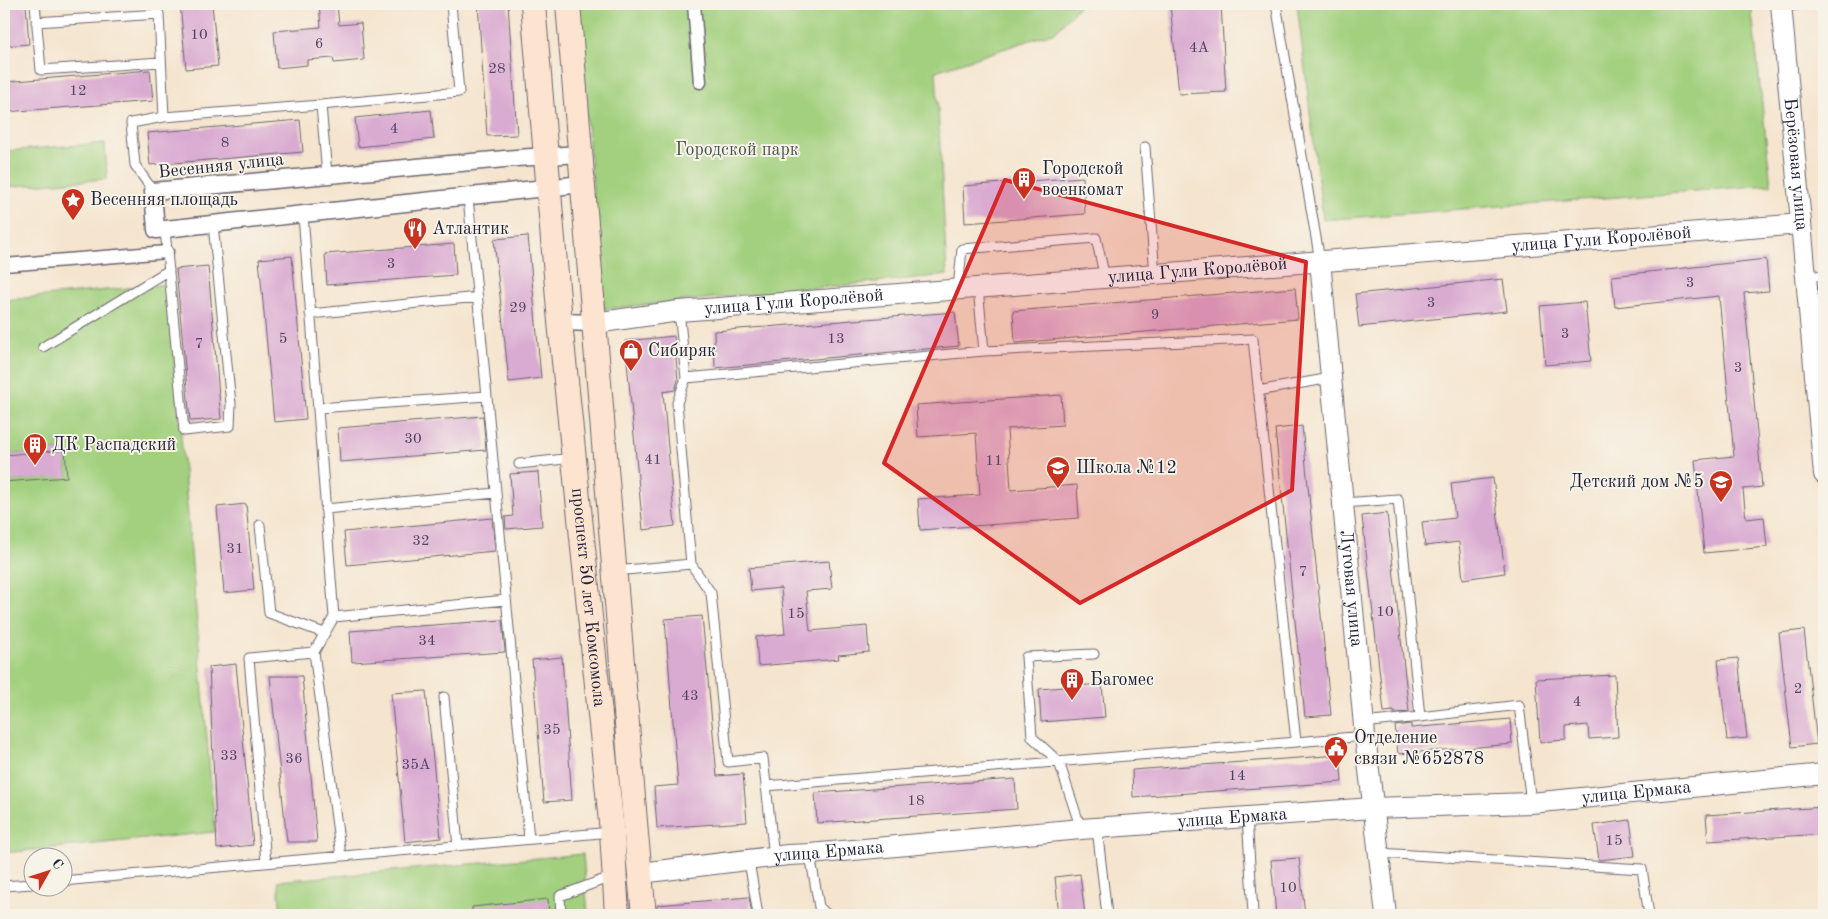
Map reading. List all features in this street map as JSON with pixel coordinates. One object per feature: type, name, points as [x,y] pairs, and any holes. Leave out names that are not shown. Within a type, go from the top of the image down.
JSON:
[{"type":"main road","name":"проспект 50 лет Комсомола","points":[[533,4],[560,322],[612,832],[617,915]]},
{"type":"main road","name":"проспект 50 лет Комсомола","points":[[568,4],[644,915]]},
{"type":"main road","points":[[615,875],[641,873]]},
{"type":"street","points":[[694,4],[700,82]]},
{"type":"street","name":"Берёзовая улица","points":[[1781,6],[1801,224],[1816,276],[1824,474]]},
{"type":"street","points":[[546,157],[580,154]]},
{"type":"street","name":"Весенняя улица","points":[[165,230],[156,230],[153,191],[546,157]]},
{"type":"street","points":[[165,230],[582,184]]},
{"type":"street","name":"улица Гули Королёвой","points":[[595,323],[679,311],[1801,224]]},
{"type":"street","points":[[4,265],[168,252]]},
{"type":"street","name":"Луговая улица","points":[[1320,261],[1364,729],[1386,915]]},
{"type":"street","points":[[560,322],[595,323]]},
{"type":"street","name":"улица Ермака","points":[[641,873],[774,857],[1089,828],[1372,808],[1531,803],[1824,774]]},
{"type":"lane","points":[[35,4],[41,70],[161,62]]},
{"type":"lane","points":[[159,4],[164,117]]},
{"type":"lane","points":[[153,191],[135,165],[131,123],[164,117],[459,92],[451,4]]},
{"type":"lane","points":[[1276,4],[1320,261]]},
{"type":"lane","points":[[1781,6],[1804,4]]},
{"type":"lane","points":[[36,22],[159,14]]},
{"type":"lane","points":[[321,105],[327,175]]},
{"type":"lane","points":[[1145,146],[1154,274]]},
{"type":"lane","points":[[468,197],[529,839]]},
{"type":"lane","points":[[303,215],[334,616],[314,652],[342,856]]},
{"type":"lane","points":[[165,230],[184,431],[230,426],[231,404],[213,224]]},
{"type":"lane","points":[[958,289],[962,249],[1096,238],[1105,278]]},
{"type":"lane","points":[[43,347],[169,270]]},
{"type":"lane","points":[[978,288],[984,351]]},
{"type":"lane","points":[[310,314],[478,297]]},
{"type":"lane","points":[[679,311],[686,378],[677,403],[691,564],[711,593],[728,762],[763,758],[774,857]]},
{"type":"lane","points":[[686,378],[984,351],[1253,339],[1296,742]]},
{"type":"lane","points":[[1258,391],[1332,378]]},
{"type":"lane","points":[[318,408],[487,396]]},
{"type":"lane","points":[[520,464],[574,458]]},
{"type":"lane","points":[[325,509],[496,493]]},
{"type":"lane","points":[[1343,503],[1398,499],[1420,717]]},
{"type":"lane","points":[[260,525],[269,613],[324,633]]},
{"type":"lane","points":[[614,571],[691,564]]},
{"type":"lane","points":[[334,616],[506,600]]},
{"type":"lane","points":[[266,863],[248,658],[314,652]]},
{"type":"lane","points":[[1094,654],[1026,657],[1032,737],[1059,762],[1089,828],[1107,915]]},
{"type":"lane","points":[[444,697],[458,846]]},
{"type":"lane","points":[[766,786],[1296,742],[1420,717],[1519,705],[1531,803]]},
{"type":"lane","points":[[1247,817],[1253,913]]},
{"type":"lane","points":[[72,880],[612,832]]},
{"type":"lane","points":[[1379,853],[1642,869],[1649,915]]},
{"type":"lane","points":[[810,854],[819,907],[828,915]]},
{"type":"lane","points":[[749,860],[758,915]]},
{"type":"lane","points":[[561,915],[560,896],[615,875]]},
{"type":"lane","points":[[4,886],[22,885]]},
{"type":"highlighted area","points":[[1005,180],[1306,262],[1292,490],[1080,603],[884,463]]},
{"type":"green space","name":"Городской парк","points":[[576,4],[1081,4],[1055,32],[936,71],[947,275],[604,309]]},
{"type":"green space","points":[[1297,4],[1751,4],[1771,185],[1323,220]]},
{"type":"green space","points":[[105,143],[107,179],[4,187],[4,151]]},
{"type":"green space","points":[[168,284],[215,832],[72,846],[22,846],[22,851],[4,853],[4,482],[67,476],[65,450],[4,455],[4,300]]},
{"type":"green space","points":[[583,854],[588,915],[281,915],[278,881]]},
{"type":"building","points":[[4,4],[26,4],[29,44],[4,46]]},
{"type":"building","points":[[180,4],[212,4],[218,66],[186,69]]},
{"type":"building","points":[[319,4],[337,4],[339,25],[361,23],[364,60],[334,63],[333,58],[307,60],[307,65],[277,68],[274,31],[321,27]]},
{"type":"building","points":[[478,4],[508,4],[517,135],[487,136]]},
{"type":"building","points":[[1170,4],[1221,4],[1226,92],[1179,94]]},
{"type":"building","points":[[150,70],[153,101],[4,112],[4,82]]},
{"type":"building","points":[[431,110],[434,139],[358,147],[355,118]]},
{"type":"building","points":[[300,120],[303,152],[150,165],[147,133]]},
{"type":"building","name":"Городской военкомат","points":[[1083,177],[1085,214],[965,223],[963,186]]},
{"type":"building","points":[[528,236],[541,378],[509,382],[494,239]]},
{"type":"building","points":[[454,244],[456,275],[327,285],[325,254]]},
{"type":"building","points":[[292,256],[306,419],[274,422],[259,259]]},
{"type":"building","points":[[1766,259],[1769,291],[1744,293],[1762,487],[1743,489],[1746,519],[1764,517],[1767,547],[1704,553],[1695,460],[1734,456],[1719,296],[1615,307],[1612,276]]},
{"type":"building","points":[[208,266],[221,419],[190,421],[176,269]]},
{"type":"building","points":[[1503,279],[1507,311],[1359,327],[1355,294]]},
{"type":"building","points":[[1295,288],[1298,319],[1015,343],[1013,311]]},
{"type":"building","points":[[1585,302],[1591,361],[1545,365],[1540,306]]},
{"type":"building","points":[[955,312],[959,346],[715,368],[714,331]]},
{"type":"building","points":[[674,336],[678,380],[675,390],[663,392],[675,526],[643,530],[625,341]]},
{"type":"building","points":[[1061,395],[1063,425],[1007,429],[1011,490],[1077,485],[1079,518],[920,530],[918,499],[980,495],[976,433],[918,437],[916,405]]},
{"type":"building","points":[[483,416],[486,450],[340,462],[338,428]]},
{"type":"building","points":[[1302,426],[1331,715],[1305,717],[1275,429]]},
{"type":"building","name":"ДК Распадский","points":[[65,450],[67,477],[4,482],[4,455]]},
{"type":"building","points":[[538,472],[542,526],[506,529],[505,517],[513,516],[510,474]]},
{"type":"building","points":[[1493,478],[1505,573],[1463,579],[1459,542],[1425,546],[1422,522],[1455,518],[1451,483]]},
{"type":"building","points":[[246,504],[254,590],[224,593],[217,507]]},
{"type":"building","points":[[1387,513],[1409,712],[1384,712],[1362,516]]},
{"type":"building","points":[[492,518],[495,551],[347,565],[344,532]]},
{"type":"building","points":[[829,561],[832,589],[806,591],[810,631],[867,626],[869,652],[838,655],[839,659],[758,666],[756,637],[785,634],[781,588],[751,591],[749,568]]},
{"type":"building","points":[[702,616],[717,776],[743,774],[747,822],[657,828],[654,787],[678,785],[665,619]]},
{"type":"building","points":[[502,620],[505,652],[352,662],[350,631]]},
{"type":"building","points":[[1804,630],[1817,744],[1792,747],[1779,633]]},
{"type":"building","points":[[562,657],[572,800],[544,802],[532,660]]},
{"type":"building","points":[[1738,658],[1747,738],[1727,740],[1718,660]]},
{"type":"building","points":[[236,664],[253,845],[217,849],[209,667]]},
{"type":"building","points":[[1615,675],[1618,737],[1589,739],[1588,725],[1566,727],[1566,740],[1540,742],[1536,679]]},
{"type":"building","points":[[270,676],[302,676],[317,842],[287,842]]},
{"type":"building","name":"Багомес","points":[[1102,684],[1105,717],[1041,722],[1039,689]]},
{"type":"building","points":[[426,691],[441,838],[405,842],[391,693]]},
{"type":"building","points":[[1510,719],[1512,744],[1398,754],[1395,726],[1411,724],[1411,728]]},
{"type":"building","points":[[1340,755],[1342,782],[1133,797],[1132,770]]},
{"type":"building","points":[[1015,779],[1017,809],[817,823],[815,793]]},
{"type":"building","points":[[1824,807],[1824,834],[1708,841],[1706,815]]},
{"type":"building","points":[[1630,820],[1635,856],[1599,860],[1594,825]]},
{"type":"building","points":[[1299,858],[1305,915],[1276,915],[1271,860]]},
{"type":"building","points":[[1080,874],[1085,915],[1059,915],[1055,877]]},
{"type":"building","points":[[749,897],[752,915],[658,915],[657,905]]},
{"type":"building","points":[[548,899],[549,915],[472,915],[472,907]]},
{"type":"place","name":"Городской военкомат","points":[[1024,200]]},
{"type":"place","name":"Весенняя площадь","points":[[73,221]]},
{"type":"place","name":"Атлантик","points":[[415,250]]},
{"type":"place","name":"Сибиряк","points":[[631,372]]},
{"type":"place","name":"ДК Распадский","points":[[35,466]]},
{"type":"place","name":"Школа №12","points":[[1058,489]]},
{"type":"place","name":"Детский дом №5","points":[[1721,503]]},
{"type":"place","name":"Багомес","points":[[1072,701]]},
{"type":"place","name":"Отделение связи №652878","points":[[1336,769]]}]
